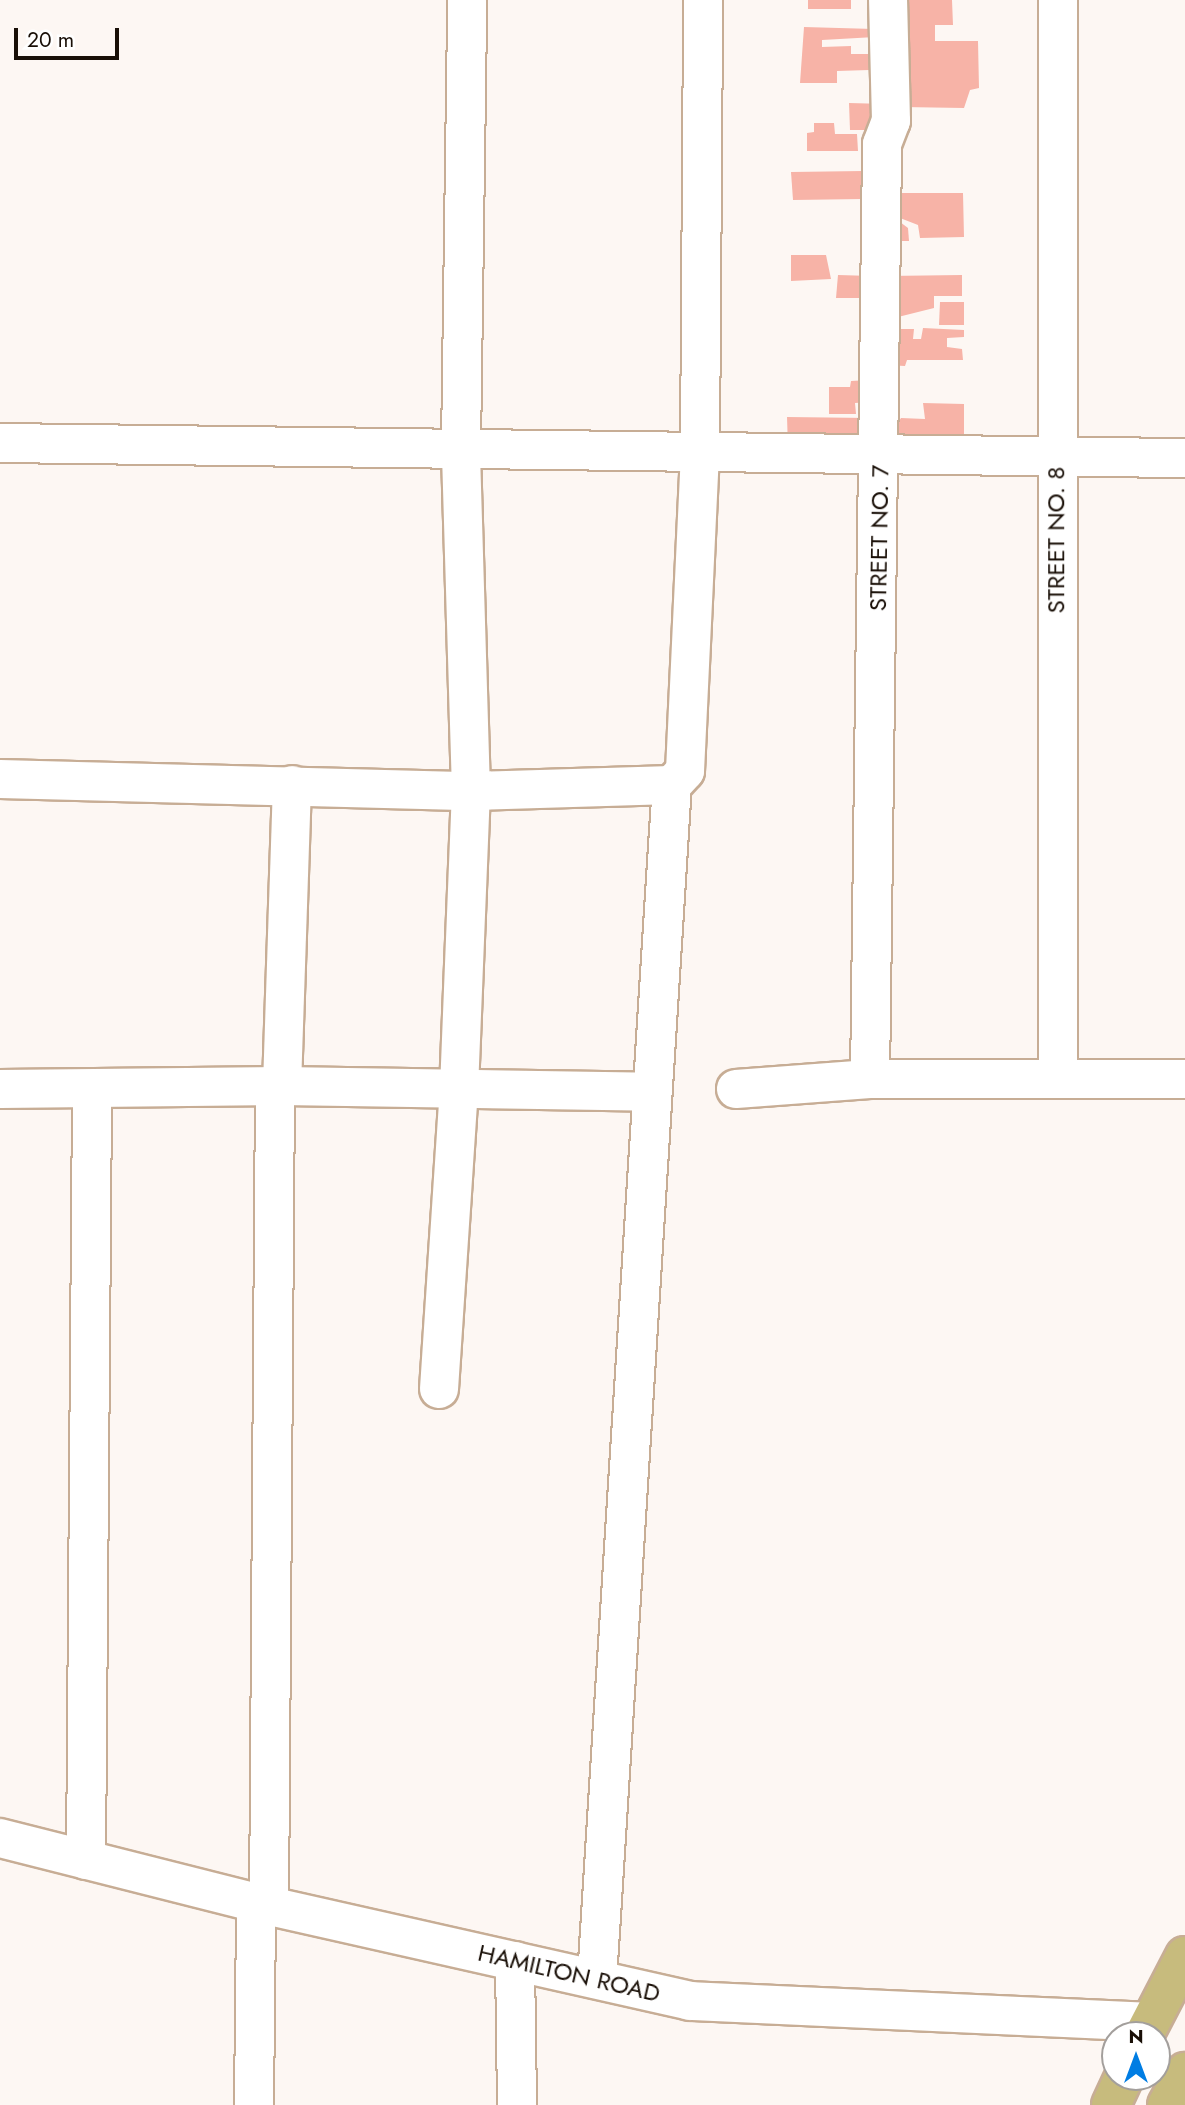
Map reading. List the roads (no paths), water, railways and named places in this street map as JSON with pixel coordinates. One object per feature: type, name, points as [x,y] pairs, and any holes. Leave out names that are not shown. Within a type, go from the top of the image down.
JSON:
[{"type":"main road","points":[[1151,2021],[1185,1956]]},
{"type":"main road","points":[[1167,2105],[1185,2072]]},
{"type":"street","points":[[439,1389],[459,1089],[471,791],[461,447],[467,0]]},
{"type":"street","points":[[597,1979],[672,785],[685,771],[700,450],[703,0]]},
{"type":"street","name":"STREET NO. 7","points":[[870,1079],[882,144],[891,121],[888,0]]},
{"type":"street","name":"STREET NO. 8","points":[[1058,0],[1058,1079]]},
{"type":"street","points":[[0,443],[1185,458]]},
{"type":"street","points":[[0,779],[471,791],[672,785]]},
{"type":"street","points":[[254,2105],[263,1904],[278,1087],[292,785]]},
{"type":"street","points":[[736,1089],[870,1079],[1185,1079]]},
{"type":"street","points":[[0,1089],[278,1087],[652,1091]]},
{"type":"street","points":[[86,1860],[92,1089]]},
{"type":"street","name":"HAMILTON ROAD","points":[[0,1838],[263,1904],[690,2001],[1101,2025]]},
{"type":"street","points":[[515,1961],[517,2105]]}]
